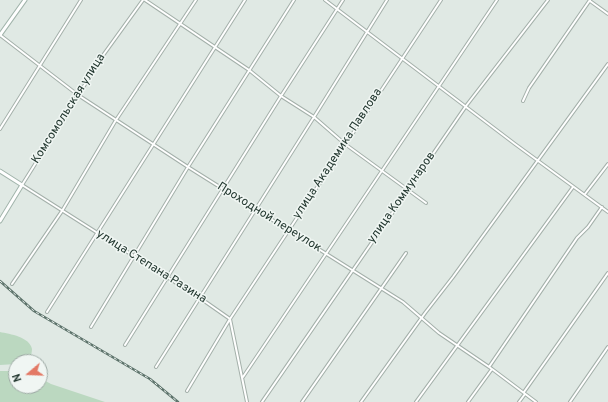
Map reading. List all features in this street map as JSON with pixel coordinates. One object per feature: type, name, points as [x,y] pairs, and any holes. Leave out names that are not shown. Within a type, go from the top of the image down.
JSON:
[{"type":"main road","points":[[0,35],[25,0]]},
{"type":"main road","name":"улица Степана Разина","points":[[0,171],[22,185]]},
{"type":"main road","name":"Комсомольская улица","points":[[0,222],[22,185]]},
{"type":"street","points":[[0,129],[81,0]]},
{"type":"street","points":[[144,0],[249,70],[281,96],[314,117],[345,144],[426,203]]},
{"type":"street","name":"Комсомольская улица","points":[[22,185],[104,54],[144,0]]},
{"type":"street","points":[[12,284],[62,211],[116,120],[179,23],[196,0]]},
{"type":"street","points":[[47,312],[244,0]]},
{"type":"street","points":[[91,327],[188,167],[294,0]]},
{"type":"street","points":[[325,0],[572,187],[585,194],[608,212]]},
{"type":"street","points":[[125,345],[343,0]]},
{"type":"street","points":[[156,367],[386,0]]},
{"type":"street","name":"улица Академика Павлова","points":[[187,391],[230,319],[441,0]]},
{"type":"street","points":[[243,377],[497,0]]},
{"type":"street","name":"улица Коммунаров","points":[[262,402],[466,106],[548,0]]},
{"type":"street","points":[[523,101],[529,88],[590,0],[608,14]]},
{"type":"street","name":"Проходной переулок","points":[[0,35],[78,95],[325,254],[381,289],[387,291],[403,302],[439,333],[492,369],[536,402]]},
{"type":"street","points":[[361,402],[608,64]]},
{"type":"street","points":[[585,194],[608,164]]},
{"type":"street","name":"улица Степана Разина","points":[[22,185],[200,298],[230,319]]},
{"type":"street","points":[[416,402],[572,187]]},
{"type":"street","points":[[489,367],[577,238],[588,227],[602,207]]},
{"type":"street","points":[[302,402],[406,253]]},
{"type":"street","points":[[519,402],[608,273]]},
{"type":"street","points":[[230,319],[247,402]]},
{"type":"street","points":[[570,402],[608,347]]},
{"type":"street","points":[[468,402],[492,369]]},
{"type":"green space","points":[[0,332],[19,337],[28,342],[32,349],[31,354],[8,354],[8,364],[0,365]]},
{"type":"green space","points":[[0,371],[8,371],[8,394],[48,394],[48,382],[105,402],[0,402]]},
{"type":"railway","points":[[0,281],[34,311],[150,379],[178,402]]}]
